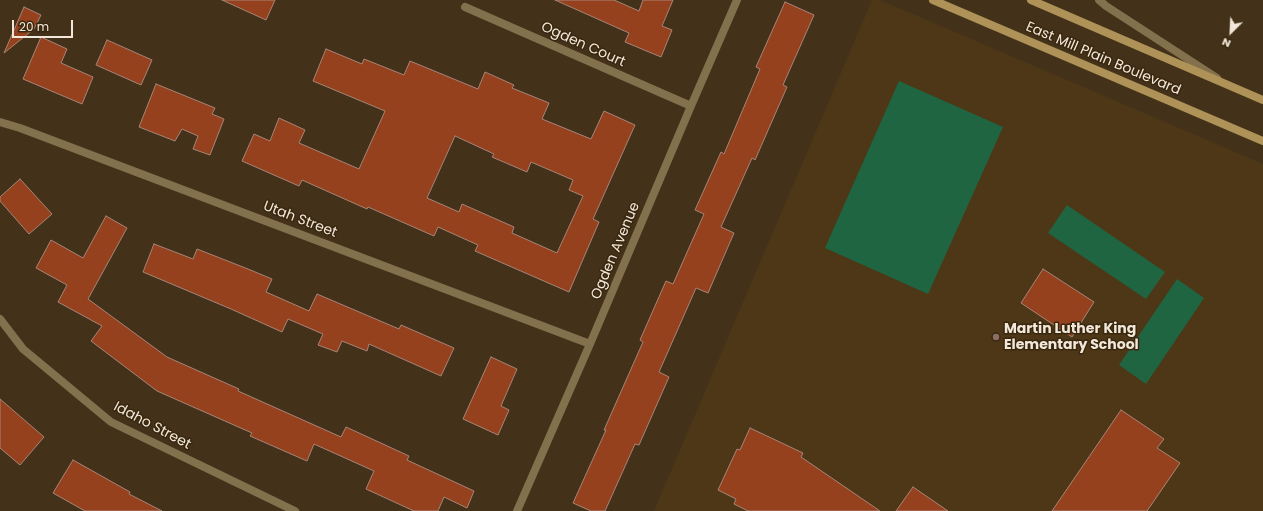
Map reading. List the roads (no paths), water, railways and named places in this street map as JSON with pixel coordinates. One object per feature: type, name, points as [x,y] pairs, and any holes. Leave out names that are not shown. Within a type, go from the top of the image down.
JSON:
[{"type":"main road","name":"East Mill Plain Boulevard","points":[[933,0],[1263,141]]},
{"type":"main road","name":"East Mill Plain Boulevard","points":[[1031,0],[1263,100]]},
{"type":"street","name":"Ogden Avenue","points":[[517,511],[738,0]]},
{"type":"street","points":[[1099,0],[1229,86]]},
{"type":"street","name":"Ogden Court","points":[[465,7],[691,106]]},
{"type":"street","name":"Utah Street","points":[[0,122],[20,128],[590,344]]},
{"type":"street","name":"Idaho Street","points":[[0,319],[23,349],[111,422],[294,511]]},
{"type":"place","name":"Martin Luther King Elementary School","points":[[996,337]]}]
